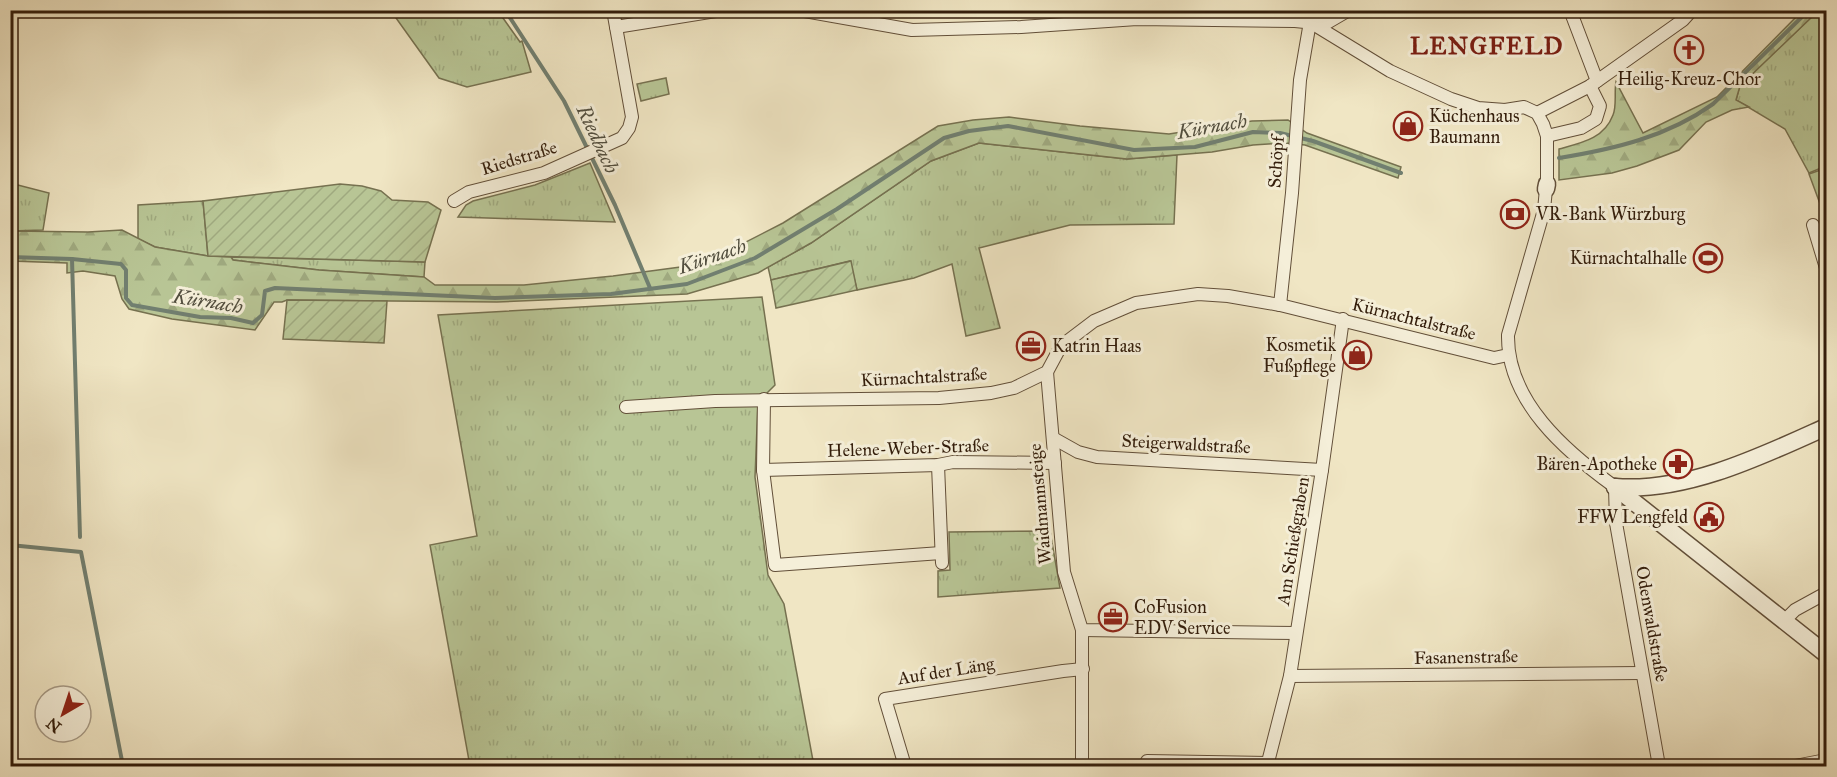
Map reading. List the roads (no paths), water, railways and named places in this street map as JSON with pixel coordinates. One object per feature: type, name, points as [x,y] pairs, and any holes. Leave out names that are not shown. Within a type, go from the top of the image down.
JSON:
[{"type":"street","name":"Riedstraße","points":[[454,201],[469,192],[544,172],[622,138],[629,128],[632,117],[613,10]]},
{"type":"street","points":[[616,27],[722,10]]},
{"type":"street","points":[[800,10],[912,30],[1021,27],[1137,15],[1307,16],[1325,24],[1349,10]]},
{"type":"street","points":[[1547,136],[1581,128],[1596,119],[1600,106],[1570,10]]},
{"type":"street","points":[[1537,113],[1593,83],[1683,20],[1692,10]]},
{"type":"street","points":[[1307,16],[1390,71],[1451,99],[1478,108],[1505,110],[1524,107],[1537,113],[1544,124],[1547,136],[1544,210],[1508,335],[1508,355],[1528,403],[1545,426],[1590,469],[1827,654]]},
{"type":"street","name":"Schöpf","points":[[1280,305],[1307,16]]},
{"type":"street","points":[[1813,225],[1827,268]]},
{"type":"street","name":"Kürnachtalstraße","points":[[626,407],[764,399],[939,398],[991,393],[1014,388],[1047,372],[1061,346],[1094,321],[1136,303],[1198,294],[1228,296],[1280,305],[1494,358],[1508,355]]},
{"type":"street","name":"Am Schießgraben","points":[[1268,765],[1290,675],[1323,470],[1343,319]]},
{"type":"street","name":"Waidmannsteige","points":[[1047,372],[1064,572],[1082,630],[1082,766]]},
{"type":"street","points":[[764,399],[763,470],[775,565],[941,558],[938,465]]},
{"type":"street","points":[[1615,487],[1655,485],[1698,477],[1760,457],[1827,427]]},
{"type":"street","name":"Steigerwaldstraße","points":[[1053,438],[1078,452],[1097,457],[1323,470]]},
{"type":"street","name":"Helene-Weber-Straße","points":[[763,470],[938,465],[953,462],[1055,463]]},
{"type":"street","points":[[1655,485],[1655,518]]},
{"type":"street","name":"Odenwaldstraße","points":[[1615,487],[1617,523],[1659,766]]},
{"type":"street","points":[[1784,621],[1795,610],[1827,592]]},
{"type":"street","points":[[1082,630],[1296,633]]},
{"type":"street","name":"Auf der Läng","points":[[905,766],[885,699],[1083,669]]},
{"type":"street","name":"Fasanenstraße","points":[[1290,675],[1642,673]]},
{"type":"street","points":[[1795,766],[1827,760]]},
{"type":"street","points":[[1147,761],[1268,765]]},
{"type":"waterway","name":"Riedbach","points":[[505,10],[564,101],[615,205],[650,288]]},
{"type":"waterway","name":"Kürnach","points":[[1559,158],[1639,140],[1695,115],[1713,104],[1809,10]]},
{"type":"waterway","name":"Kürnach","points":[[10,257],[72,259],[121,264],[126,270],[126,298],[132,305],[200,317],[231,318],[253,323],[262,315],[265,291],[275,288],[495,298],[611,294],[687,284],[755,258],[837,209],[944,138],[969,131],[1008,126],[1134,150],[1195,147],[1253,132],[1280,133],[1313,141],[1401,173]]},
{"type":"waterway","points":[[72,259],[80,537]]},
{"type":"waterway","points":[[10,545],[81,552],[123,766]]},
{"type":"place","name":"Heilig-Kreuz-Chor","points":[[1689,50]]},
{"type":"place","name":"Küchenhaus Baumann","points":[[1408,126]]},
{"type":"place","name":"VR-Bank Würzburg","points":[[1515,214]]},
{"type":"place","name":"Kürnachtalhalle","points":[[1708,258]]},
{"type":"place","name":"Katrin Haas","points":[[1031,346]]},
{"type":"place","name":"Kosmetik Fußpflege","points":[[1357,355]]},
{"type":"place","name":"Bären-Apotheke","points":[[1678,464]]},
{"type":"place","name":"FFW Lengfeld","points":[[1709,517]]},
{"type":"place","name":"CoFusion EDV Service","points":[[1113,617]]},
{"type":"district","name":"LENGFELD","points":[[1487,46]]}]
